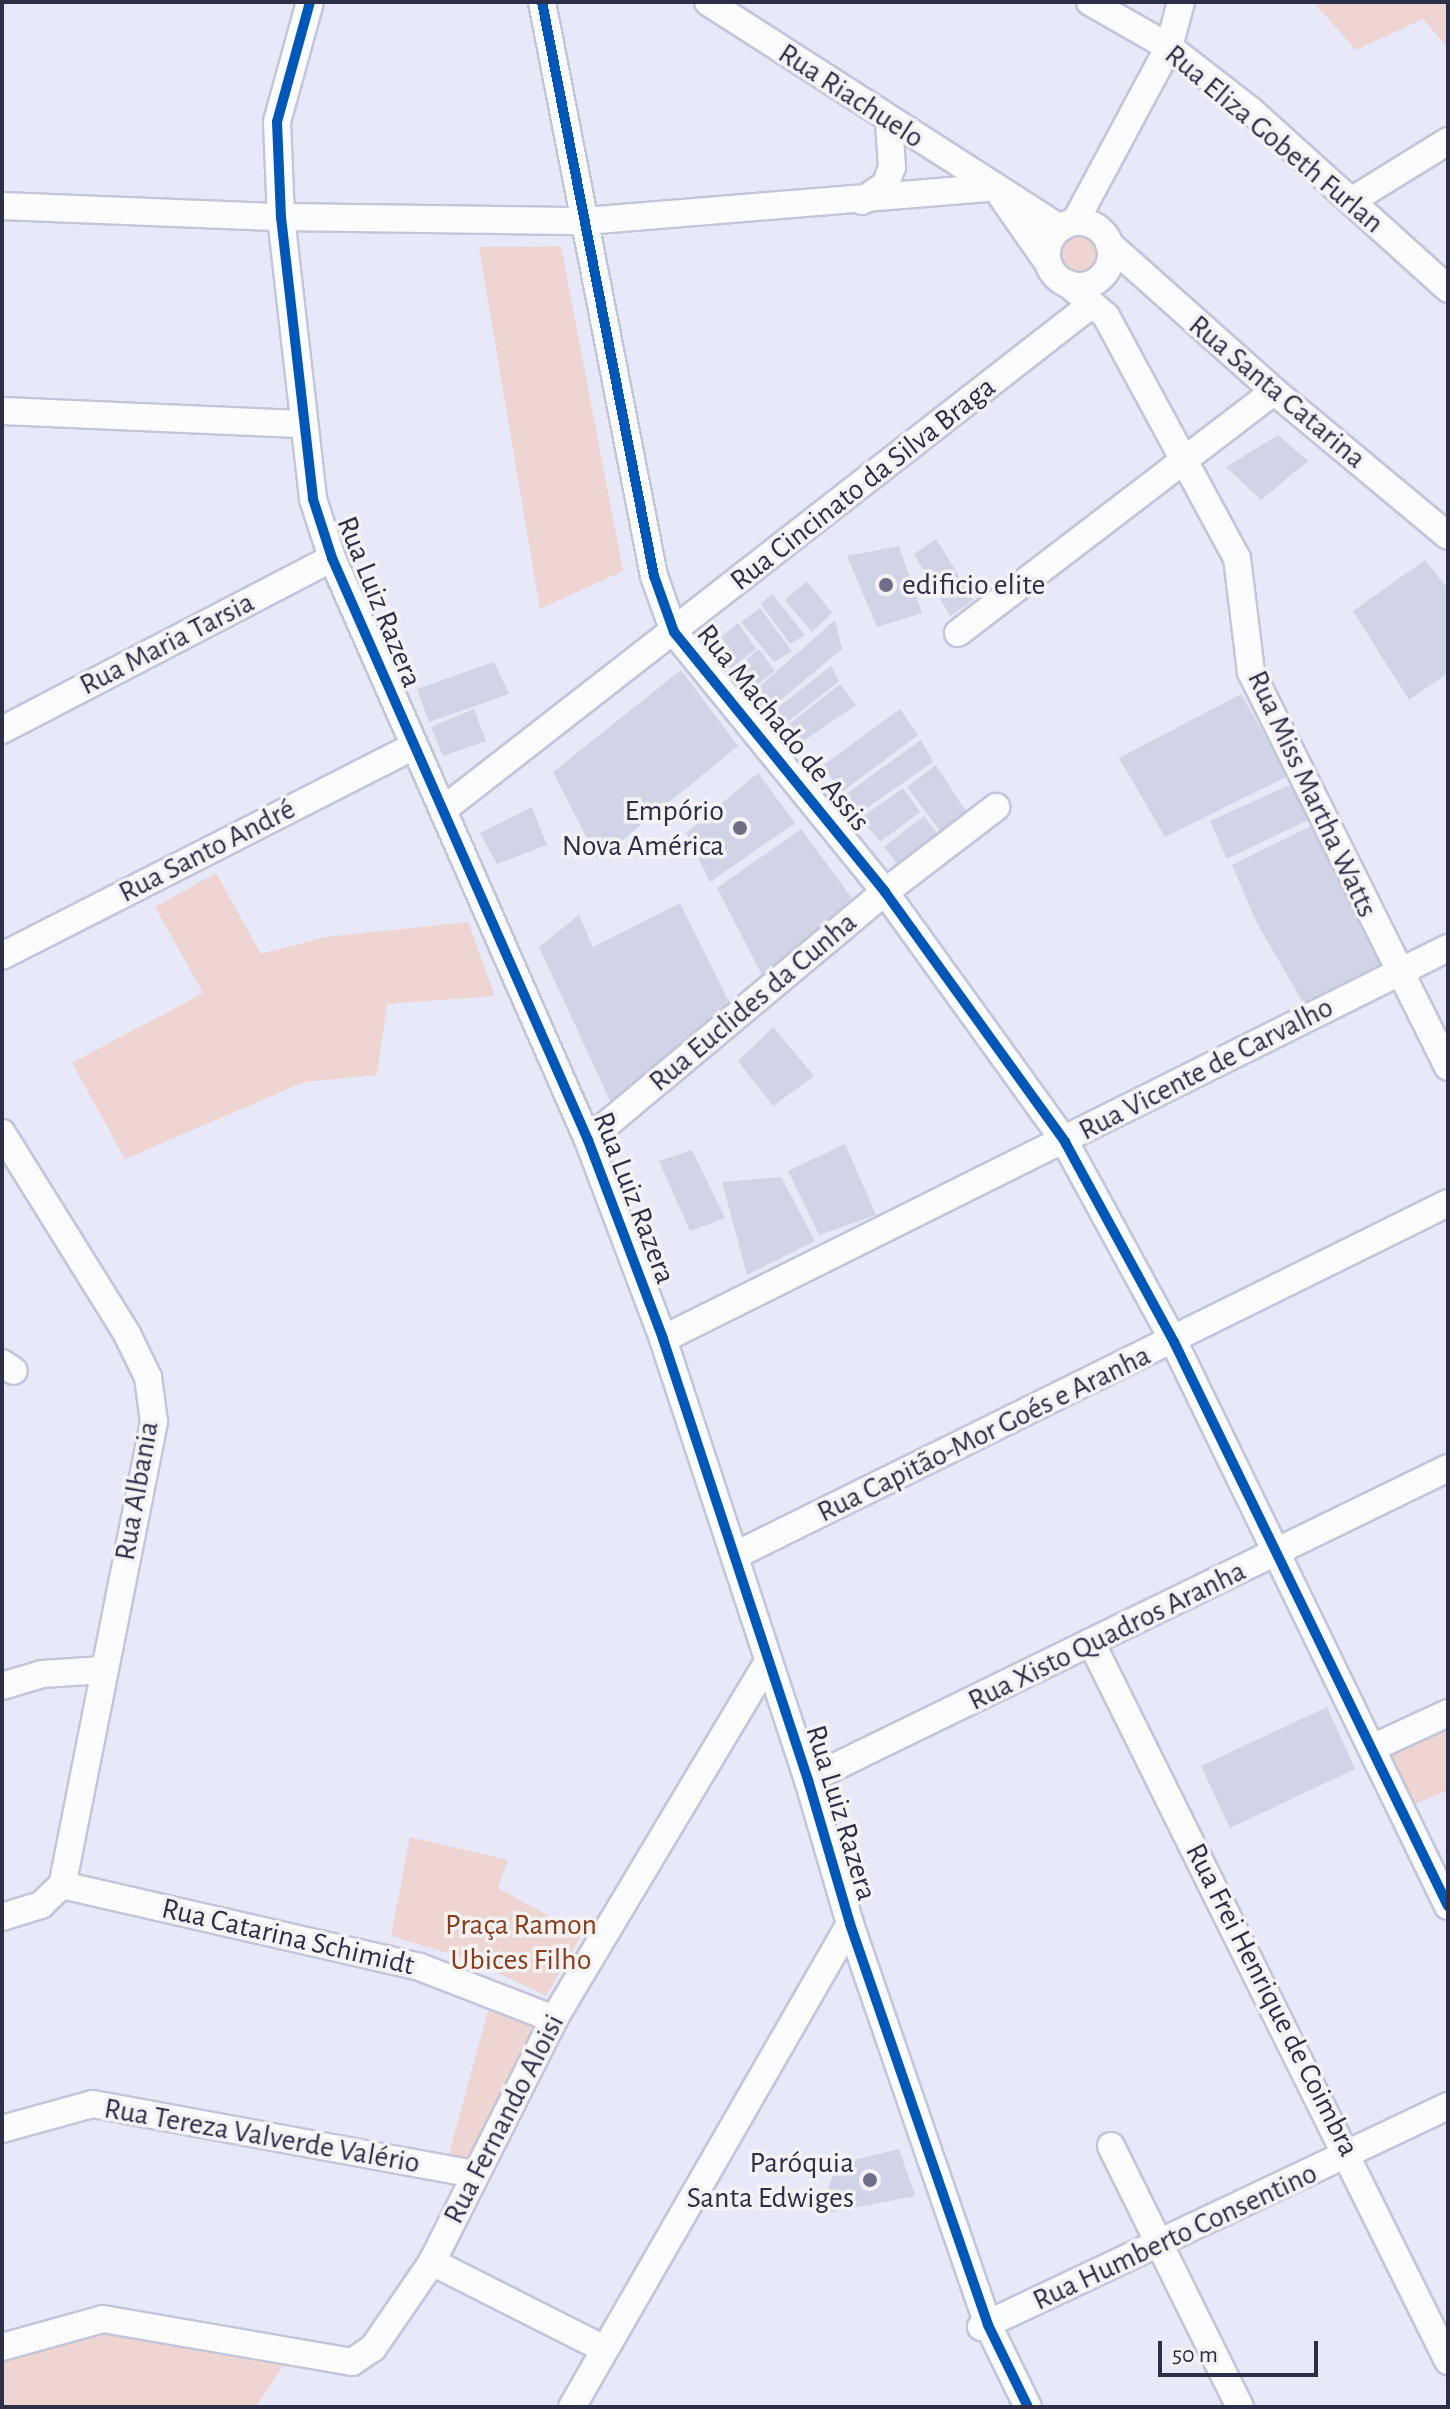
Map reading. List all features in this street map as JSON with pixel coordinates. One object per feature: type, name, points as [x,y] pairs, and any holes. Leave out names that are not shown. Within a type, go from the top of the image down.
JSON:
[{"type":"street","name":"Rua Luiz Razera","points":[[310,2],[277,122],[281,217],[313,499],[332,558],[413,747],[444,809],[588,1140],[663,1339],[808,1780],[850,1924],[985,2326],[1028,2407]]},
{"type":"street","name":"Rua Machado de Assis","points":[[542,2],[654,576],[674,632],[885,892],[1065,1142],[1174,1342],[1448,1906]]},
{"type":"street","name":"Rua Riachuelo","points":[[708,2],[889,122],[996,187],[1068,225]]},
{"type":"street","name":"Rua Eliza Gobeth Furlan","points":[[1090,2],[1169,47],[1249,109],[1448,289]]},
{"type":"street","points":[[1099,311],[1048,263],[1048,244],[1068,225],[1169,47],[1181,2]]},
{"type":"street","points":[[862,201],[886,184],[892,167],[889,122]]},
{"type":"street","points":[[1351,201],[1448,141]]},
{"type":"street","points":[[2,206],[281,217],[586,221],[862,201],[996,187]]},
{"type":"street","name":"Rua Riachuelo","points":[[996,187],[1048,263]]},
{"type":"street","points":[[1068,225],[1096,227],[1109,244],[1099,311]]},
{"type":"street","name":"Rua Santa Catarina","points":[[1109,244],[1274,391],[1443,524]]},
{"type":"street","points":[[1067,283],[1084,285],[1106,271]]},
{"type":"street","name":"Rua Cincinato da Silva Braga","points":[[444,809],[1099,311]]},
{"type":"street","name":"Rua Miss Martha Watts","points":[[1099,311],[1237,558],[1251,672],[1396,973],[1448,1067]]},
{"type":"street","points":[[958,633],[1181,458],[1274,391]]},
{"type":"street","points":[[2,411],[303,424]]},
{"type":"street","name":"Rua Maria Tarsia","points":[[2,730],[332,558]]},
{"type":"street","name":"Rua Santo André","points":[[2,956],[413,747]]},
{"type":"street","name":"Rua Euclides da Cunha","points":[[588,1140],[885,892],[996,807]]},
{"type":"street","name":"Rua Vicente de Carvalho","points":[[663,1339],[1065,1142],[1448,948]]},
{"type":"street","name":"Rua Albania","points":[[2,1133],[148,1377],[154,1422],[62,1885]]},
{"type":"street","name":"Rua Capitão-Mor Goés e Aranha","points":[[734,1556],[1174,1342],[1448,1203]]},
{"type":"street","name":"Rua Xisto Quadros Aranha","points":[[808,1780],[1278,1554],[1448,1468]]},
{"type":"street","name":"Rua Frei Henrique de Coimbra","points":[[1091,1642],[1350,2155],[1448,2361]]},
{"type":"street","name":"Rua Fernando Aloisi","points":[[2,2347],[103,2319],[352,2362],[373,2348],[432,2262],[554,2019],[769,1660]]},
{"type":"street","points":[[2,1686],[42,1674],[103,1670]]},
{"type":"street","points":[[1372,1748],[1448,1713]]},
{"type":"street","points":[[2,1917],[41,1905],[62,1885]]},
{"type":"street","name":"Rua Catarina Schimidt","points":[[62,1885],[420,1967],[554,2019]]},
{"type":"street","points":[[572,2407],[602,2348],[850,1924]]},
{"type":"street","points":[[826,1965],[871,1986]]},
{"type":"street","name":"Rua Tereza Valverde Valério","points":[[2,2129],[93,2104],[476,2174]]},
{"type":"street","name":"Rua Humberto Consentino","points":[[985,2326],[1448,2106]]},
{"type":"street","points":[[1111,2146],[1240,2407]]},
{"type":"street","points":[[432,2262],[602,2348]]},
{"type":"green space","points":[[1313,2],[1448,2],[1448,48],[1423,19],[1356,50]]},
{"type":"green space","points":[[1079,231],[1094,238],[1101,253],[1094,268],[1079,275],[1064,268],[1057,253],[1064,238]]},
{"type":"green space","points":[[561,246],[623,571],[540,609],[479,247]]},
{"type":"green space","points":[[216,873],[261,954],[325,937],[468,922],[495,996],[387,1004],[377,1075],[304,1082],[125,1159],[72,1063],[203,993],[155,907]]},
{"type":"green space","points":[[1448,1726],[1448,1790],[1408,1807],[1383,1756]]},
{"type":"green space","name":"Praça Ramon Ubices Filho","points":[[410,1837],[508,1860],[498,1888],[582,1934],[546,1996],[471,1960],[391,1936]]},
{"type":"green space","points":[[489,2007],[536,2026],[470,2159],[449,2154]]},
{"type":"green space","points":[[98,2328],[285,2363],[256,2407],[2,2407],[2,2356]]},
{"type":"building","points":[[1278,435],[1308,461],[1261,500],[1226,467]]},
{"type":"building","points":[[936,539],[974,600],[950,616],[914,554]]},
{"type":"building","name":"edificio elite","points":[[899,546],[922,613],[877,627],[847,556]]},
{"type":"building","points":[[1425,560],[1448,589],[1448,673],[1409,700],[1353,611]]},
{"type":"building","points":[[807,581],[832,613],[812,632],[785,600]]},
{"type":"building","points":[[772,594],[805,635],[790,644],[761,604]]},
{"type":"building","points":[[760,608],[792,651],[774,662],[741,622]]},
{"type":"building","points":[[835,620],[842,649],[765,713],[751,694]]},
{"type":"building","points":[[738,623],[756,649],[730,669],[712,645]]},
{"type":"building","points":[[759,649],[775,671],[749,691],[732,672]]},
{"type":"building","points":[[494,662],[509,694],[429,722],[417,689]]},
{"type":"building","points":[[831,666],[839,681],[777,730],[767,716]]},
{"type":"building","points":[[681,670],[738,746],[598,860],[553,772]]},
{"type":"building","points":[[840,684],[856,705],[792,749],[778,733]]},
{"type":"building","points":[[1241,694],[1288,776],[1165,837],[1119,758]]},
{"type":"building","points":[[474,709],[486,741],[443,756],[431,727]]},
{"type":"building","points":[[900,709],[918,735],[842,792],[822,766]]},
{"type":"building","points":[[921,740],[933,762],[858,814],[843,796]]},
{"type":"building","points":[[936,765],[969,816],[943,835],[907,787]]},
{"type":"building","name":"Empório Nova América","points":[[758,773],[795,823],[710,882],[686,833]]},
{"type":"building","points":[[1294,783],[1310,819],[1227,859],[1210,821]]},
{"type":"building","points":[[903,788],[920,812],[880,842],[861,818]]},
{"type":"building","points":[[532,807],[547,845],[497,864],[480,833]]},
{"type":"building","points":[[924,816],[939,836],[901,868],[884,847]]},
{"type":"building","points":[[1313,825],[1386,966],[1305,1006],[1257,923],[1232,865]]},
{"type":"building","points":[[801,829],[857,905],[763,977],[717,888]]},
{"type":"building","points":[[680,903],[732,1008],[612,1105],[539,947],[579,915],[593,947]]},
{"type":"building","points":[[773,1027],[814,1076],[773,1106],[738,1061]]},
{"type":"building","points":[[845,1144],[876,1215],[819,1235],[788,1171]]},
{"type":"building","points":[[692,1150],[725,1218],[690,1231],[659,1161]]},
{"type":"building","points":[[781,1177],[815,1241],[747,1275],[722,1182]]},
{"type":"building","points":[[1327,1707],[1355,1769],[1230,1828],[1201,1766]]},
{"type":"building","name":"Paróquia Santa Edwiges","points":[[899,2149],[915,2196],[827,2213],[824,2200],[837,2164]]},
{"type":"cycle path","points":[[310,2],[277,122],[281,217],[313,499],[332,558],[588,1140],[663,1339],[808,1780],[850,1924],[988,2325],[1028,2407]]},
{"type":"cycle path","points":[[542,2],[654,576],[674,632],[885,892],[1065,1142],[1174,1342],[1448,1906]]},
{"type":"place","name":"edificio elite","points":[[886,585]]},
{"type":"place","name":"Empório Nova América","points":[[740,828]]},
{"type":"place","name":"Paróquia Santa Edwiges","points":[[870,2180]]}]
